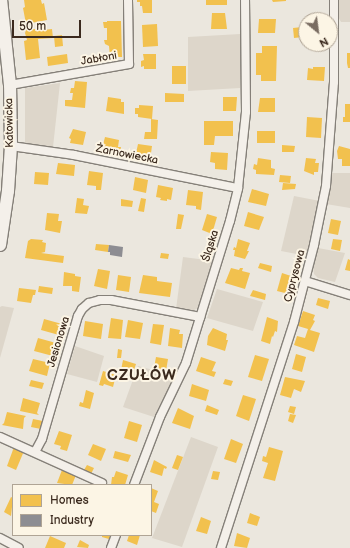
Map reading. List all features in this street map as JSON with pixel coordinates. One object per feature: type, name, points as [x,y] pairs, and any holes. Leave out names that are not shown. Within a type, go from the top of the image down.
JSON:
[{"type":"main road","name":"Katowicka","points":[[0,245],[8,191],[11,146],[10,85],[1,0]]},
{"type":"street","name":"Jabłoni","points":[[10,85],[129,64],[128,0]]},
{"type":"street","name":"Śląska","points":[[134,484],[160,417],[186,363],[230,220],[238,188],[246,112],[245,0]]},
{"type":"street","name":"Cyprysowa","points":[[221,548],[294,322],[314,245],[326,186],[334,82],[334,0]]},
{"type":"street","name":"Żarnowiecka","points":[[11,146],[74,155],[238,188]]},
{"type":"street","points":[[305,281],[350,295]]},
{"type":"street","name":"Jesionowa","points":[[35,452],[42,439],[78,316],[82,309],[89,303],[100,300],[111,300],[200,317]]},
{"type":"street","points":[[0,437],[102,483]]},
{"type":"street","points":[[111,548],[116,536]]},
{"type":"street","points":[[0,538],[18,548]]},
{"type":"shaded area","points":[[336,0],[350,0],[350,22],[341,22],[337,12]]},
{"type":"shaded area","points":[[240,34],[240,88],[188,91],[188,37]]},
{"type":"shaded area","points":[[60,83],[53,147],[25,143],[25,88]]},
{"type":"shaded area","points":[[332,173],[350,173],[350,208],[326,204]]},
{"type":"shaded area","points":[[294,196],[320,201],[307,256],[281,251]]},
{"type":"shaded area","points":[[318,248],[345,253],[335,282],[318,278],[314,274],[313,265]]},
{"type":"shaded area","points":[[183,257],[214,261],[200,307],[194,310],[176,309]]},
{"type":"shaded area","points":[[217,289],[263,302],[253,331],[207,318]]},
{"type":"shaded area","points":[[0,307],[14,308],[0,358]]},
{"type":"shaded area","points":[[75,346],[104,356],[97,382],[67,374]]},
{"type":"shaded area","points":[[138,366],[176,376],[154,417],[123,407]]},
{"type":"shaded area","points":[[191,437],[218,447],[182,547],[152,538]]},
{"type":"building: Homes","points":[[24,0],[41,0],[42,4],[44,3],[47,20],[26,24],[23,8],[25,7]]},
{"type":"building: Homes","points":[[137,0],[152,0],[152,13],[143,13],[142,6],[140,6],[140,2],[137,2]]},
{"type":"building: Homes","points":[[206,0],[227,0],[227,5],[206,5]]},
{"type":"building: Homes","points":[[272,0],[286,0],[286,1],[273,2]]},
{"type":"building: Homes","points":[[212,13],[225,13],[227,29],[211,29]]},
{"type":"building: Homes","points":[[259,19],[276,19],[275,33],[258,33]]},
{"type":"building: Homes","points":[[121,21],[122,57],[110,57],[109,46],[105,44],[104,40],[107,40],[107,28],[104,28],[103,22]]},
{"type":"building: Homes","points":[[157,24],[158,46],[143,47],[142,25]]},
{"type":"building: Homes","points":[[298,27],[298,38],[294,38],[293,28]]},
{"type":"building: Homes","points":[[35,29],[35,31],[52,29],[53,38],[38,39],[40,58],[26,60],[24,41],[27,40],[25,33],[26,30]]},
{"type":"building: Homes","points":[[62,35],[63,46],[55,47],[54,36]]},
{"type":"building: Homes","points":[[262,46],[277,46],[276,81],[261,81],[261,75],[256,75],[256,53],[262,53]]},
{"type":"building: Homes","points":[[347,53],[350,53],[350,68],[348,68],[347,63]]},
{"type":"building: Homes","points":[[67,54],[68,63],[48,66],[47,57]]},
{"type":"building: Homes","points":[[143,54],[156,54],[156,69],[144,69],[144,66],[141,67],[141,61],[144,60]]},
{"type":"building: Homes","points":[[172,66],[186,66],[186,84],[172,84]]},
{"type":"building: Homes","points":[[313,67],[325,67],[324,81],[307,80],[308,68],[313,69]]},
{"type":"building: Homes","points":[[75,81],[87,82],[85,108],[65,106],[65,100],[72,100],[73,93],[70,93],[71,88],[74,88]]},
{"type":"building: Homes","points":[[165,93],[184,94],[184,102],[165,102]]},
{"type":"building: Homes","points":[[108,97],[121,99],[121,102],[124,102],[124,114],[106,111]]},
{"type":"building: Homes","points":[[223,97],[237,97],[236,111],[223,111]]},
{"type":"building: Homes","points":[[260,98],[275,98],[275,112],[258,112]]},
{"type":"building: Homes","points":[[345,104],[350,104],[350,122],[343,122],[343,117],[345,117]]},
{"type":"building: Homes","points":[[139,105],[153,106],[152,119],[138,117],[138,114],[135,114],[135,108],[139,108]]},
{"type":"building: Homes","points":[[307,117],[322,118],[321,138],[306,137]]},
{"type":"building: Homes","points":[[151,119],[158,120],[157,139],[144,139],[145,132],[151,132]]},
{"type":"building: Homes","points":[[204,121],[233,121],[233,136],[215,136],[214,145],[204,145]]},
{"type":"building: Homes","points":[[73,129],[86,132],[83,145],[70,143],[71,139],[69,138]]},
{"type":"building: Homes","points":[[257,131],[275,131],[275,143],[257,143]]},
{"type":"building: Homes","points":[[105,137],[119,140],[118,147],[121,147],[120,152],[102,149]]},
{"type":"building: Homes","points":[[138,144],[152,146],[150,160],[135,158]]},
{"type":"building: Homes","points":[[282,145],[295,146],[294,152],[282,152]]},
{"type":"building: Homes","points":[[339,146],[350,149],[350,166],[342,166],[342,159],[338,159],[337,151]]},
{"type":"building: Homes","points":[[211,152],[228,153],[227,170],[215,169],[215,163],[210,162]]},
{"type":"building: Homes","points":[[258,158],[271,160],[271,168],[275,169],[274,175],[256,174],[256,170],[253,169],[254,164],[257,165]]},
{"type":"building: Homes","points":[[306,158],[316,159],[315,163],[319,163],[318,172],[314,172],[314,175],[304,171]]},
{"type":"building: Homes","points":[[58,163],[75,165],[74,176],[56,174]]},
{"type":"building: Homes","points":[[89,171],[103,173],[101,190],[96,190],[96,186],[87,185]]},
{"type":"building: Homes","points":[[35,172],[49,173],[48,185],[34,184]]},
{"type":"building: Homes","points":[[280,175],[291,176],[290,183],[279,182]]},
{"type":"building: Homes","points":[[135,177],[148,180],[146,193],[133,190]]},
{"type":"building: Homes","points":[[283,183],[296,184],[295,189],[282,190]]},
{"type":"building: Homes","points":[[158,185],[173,188],[171,200],[160,200],[161,198],[156,197]]},
{"type":"building: Homes","points":[[252,189],[269,194],[266,206],[248,202]]},
{"type":"building: Homes","points":[[188,190],[203,192],[201,210],[196,209],[196,206],[186,205]]},
{"type":"building: Homes","points":[[77,198],[84,199],[83,205],[89,206],[87,214],[75,213]]},
{"type":"building: Homes","points":[[141,198],[146,199],[144,212],[138,211]]},
{"type":"building: Homes","points":[[121,199],[133,201],[132,207],[121,206]]},
{"type":"building: Homes","points":[[248,212],[264,217],[259,230],[244,226]]},
{"type":"building: Homes","points":[[47,213],[59,214],[58,221],[62,221],[60,233],[45,230]]},
{"type":"building: Homes","points":[[178,214],[184,215],[181,229],[176,229]]},
{"type":"building: Homes","points":[[207,214],[217,217],[212,234],[202,230]]},
{"type":"building: Homes","points":[[331,219],[341,221],[338,235],[328,233]]},
{"type":"building: Homes","points":[[31,239],[43,240],[42,242],[46,243],[45,252],[41,253],[64,256],[63,263],[25,258],[28,241]]},
{"type":"building: Homes","points":[[238,239],[250,243],[247,251],[249,251],[245,259],[234,256],[235,250],[233,250],[234,247],[236,248]]},
{"type":"building: Homes","points":[[333,239],[342,240],[340,251],[331,249]]},
{"type":"building: Homes","points":[[96,244],[109,245],[108,252],[95,250]]},
{"type":"building: Homes","points":[[161,253],[169,254],[168,259],[160,258]]},
{"type":"building: Homes","points":[[348,259],[350,260],[350,271],[345,270]]},
{"type":"building: Homes","points":[[260,263],[272,266],[271,272],[258,268]]},
{"type":"building: Homes","points":[[231,268],[239,270],[240,268],[243,268],[242,271],[250,273],[245,289],[225,283]]},
{"type":"building: Homes","points":[[98,269],[110,271],[107,289],[94,286]]},
{"type":"building: Homes","points":[[64,272],[81,277],[79,292],[72,291],[72,286],[63,286]]},
{"type":"building: Homes","points":[[282,273],[294,277],[289,294],[277,291]]},
{"type":"building: Homes","points":[[118,275],[131,277],[129,292],[116,290]]},
{"type":"building: Homes","points":[[143,275],[157,277],[157,281],[172,283],[170,297],[139,293]]},
{"type":"building: Homes","points":[[39,286],[53,288],[52,294],[38,292]]},
{"type":"building: Homes","points":[[19,288],[36,290],[31,303],[17,301]]},
{"type":"building: Homes","points":[[253,290],[266,294],[265,300],[250,296]]},
{"type":"building: Homes","points":[[318,298],[330,301],[328,309],[316,305]]},
{"type":"building: Homes","points":[[303,311],[315,315],[313,320],[315,321],[310,330],[320,333],[314,352],[294,345],[297,336],[305,338],[308,329],[298,326]]},
{"type":"building: Homes","points":[[267,317],[278,321],[277,332],[275,331],[273,337],[272,336],[270,344],[261,341]]},
{"type":"building: Homes","points":[[111,318],[123,320],[121,339],[108,338]]},
{"type":"building: Homes","points":[[44,319],[62,324],[59,335],[41,330]]},
{"type":"building: Homes","points":[[128,320],[143,323],[140,339],[125,337]]},
{"type":"building: Homes","points":[[85,321],[103,324],[101,339],[83,336]]},
{"type":"building: Homes","points":[[153,324],[164,325],[161,345],[150,343]]},
{"type":"building: Homes","points":[[170,328],[180,330],[179,334],[183,334],[182,348],[168,346]]},
{"type":"building: Homes","points":[[213,328],[227,334],[226,340],[228,340],[225,351],[207,345],[208,336]]},
{"type":"building: Homes","points":[[38,338],[56,343],[53,356],[34,351]]},
{"type":"building: Homes","points":[[118,349],[122,350],[121,358],[117,358]]},
{"type":"building: Homes","points":[[296,354],[306,357],[302,372],[292,369]]},
{"type":"building: Homes","points":[[255,355],[269,359],[262,381],[248,377]]},
{"type":"building: Homes","points":[[156,357],[168,359],[166,371],[154,368]]},
{"type":"building: Homes","points":[[201,357],[216,362],[212,371],[216,372],[214,377],[196,371]]},
{"type":"building: Homes","points":[[33,359],[50,363],[47,376],[29,371]]},
{"type":"building: Homes","points":[[123,360],[136,364],[133,373],[121,370]]},
{"type":"building: Homes","points":[[103,371],[116,375],[113,387],[104,384],[103,386],[99,385]]},
{"type":"building: Homes","points":[[285,377],[305,381],[301,392],[294,389],[291,398],[280,395]]},
{"type":"building: Homes","points":[[225,379],[233,381],[231,386],[223,384]]},
{"type":"building: Homes","points":[[31,380],[44,383],[42,389],[29,386]]},
{"type":"building: Homes","points":[[192,384],[209,390],[206,401],[189,396]]},
{"type":"building: Homes","points":[[86,390],[94,393],[90,409],[79,406],[80,402],[83,403]]},
{"type":"building: Homes","points":[[243,395],[256,399],[249,421],[236,416]]},
{"type":"building: Homes","points":[[23,398],[40,403],[37,413],[39,415],[20,411]]},
{"type":"building: Homes","points":[[207,405],[219,410],[217,415],[205,411]]},
{"type":"building: Homes","points":[[290,406],[296,407],[294,414],[288,412]]},
{"type":"building: Homes","points":[[178,408],[194,416],[190,429],[172,423]]},
{"type":"building: Homes","points":[[7,412],[26,416],[24,418],[23,429],[2,425]]},
{"type":"building: Homes","points":[[290,414],[296,415],[293,423],[288,421]]},
{"type":"building: Homes","points":[[33,419],[43,421],[41,429],[31,427]]},
{"type":"building: Homes","points":[[129,421],[142,425],[137,442],[124,438]]},
{"type":"building: Homes","points":[[59,431],[72,435],[67,451],[60,449],[61,446],[54,444]]},
{"type":"building: Homes","points":[[231,439],[243,444],[236,463],[224,459]]},
{"type":"building: Homes","points":[[93,444],[106,449],[101,461],[88,455]]},
{"type":"building: Homes","points":[[14,447],[24,451],[16,470],[7,466]]},
{"type":"building: Homes","points":[[269,447],[283,451],[275,481],[263,478],[268,463],[262,461],[263,456],[266,457]]},
{"type":"building: Homes","points":[[115,451],[131,455],[128,462],[113,458]]},
{"type":"building: Homes","points":[[177,455],[183,457],[178,470],[172,468]]},
{"type":"building: Homes","points":[[154,460],[167,467],[166,469],[164,468],[162,476],[150,472]]},
{"type":"building: Homes","points":[[87,465],[94,468],[91,474],[84,470]]},
{"type":"building: Homes","points":[[62,470],[76,475],[72,484],[57,483]]},
{"type":"building: Homes","points":[[116,471],[128,475],[125,484],[111,484],[112,477],[114,477]]},
{"type":"building: Homes","points":[[213,471],[220,472],[218,480],[211,479]]},
{"type":"building: Homes","points":[[152,488],[158,491],[154,502],[159,504],[156,513],[152,511]]},
{"type":"building: Homes","points":[[11,497],[12,498],[11,516],[4,512]]},
{"type":"building: Homes","points":[[250,513],[260,517],[257,526],[247,523]]},
{"type":"building: Homes","points":[[201,517],[211,521],[207,534],[196,531]]},
{"type":"building: Homes","points":[[237,533],[250,538],[247,548],[234,546]]},
{"type":"building: Homes","points":[[50,536],[66,543],[64,548],[45,548]]},
{"type":"building: Homes","points":[[102,536],[110,536],[109,539]]},
{"type":"building: Homes","points":[[129,536],[140,536],[137,545],[127,541]]},
{"type":"building: Homes","points":[[80,540],[89,545],[88,548],[77,547]]},
{"type":"building: Industry","points":[[109,245],[123,247],[122,257],[110,255],[110,252],[108,252]]},
{"type":"district","name":"CZUŁÓW","points":[[142,376]]}]
